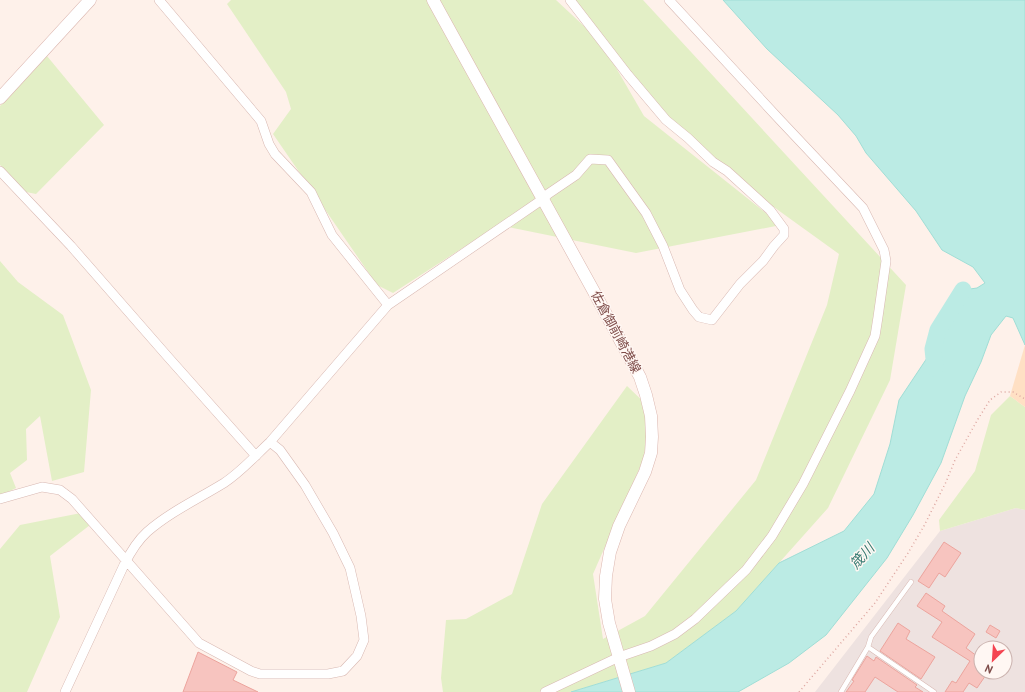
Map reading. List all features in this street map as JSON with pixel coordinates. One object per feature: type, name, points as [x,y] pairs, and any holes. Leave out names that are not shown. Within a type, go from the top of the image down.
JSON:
[{"type":"main road","points":[[0,98],[90,0]]},
{"type":"main road","name":"佐倉御前崎港線","points":[[433,0],[640,377],[646,395],[651,416],[651,453],[645,472],[619,526],[610,552],[606,576],[605,599],[609,623],[629,692]]},
{"type":"street","points":[[159,0],[260,121],[269,144],[275,154],[311,192],[332,235],[388,305]]},
{"type":"street","points":[[65,692],[126,560],[134,547],[146,533],[163,519],[225,482],[256,456],[270,442],[388,305],[543,199],[576,175],[590,159],[608,160],[646,213],[663,246],[680,290],[699,317],[712,320],[740,284],[763,261],[784,235],[784,229],[770,210],[727,171],[713,162],[688,138],[666,120],[632,80],[570,0]]},
{"type":"street","points":[[545,692],[675,634],[695,619],[746,570],[772,536],[804,484],[850,391],[875,336],[886,261],[884,250],[863,208],[669,0]]},
{"type":"street","points":[[0,171],[71,246],[256,456]]},
{"type":"street","points":[[0,499],[42,487],[60,490],[72,499],[199,643],[251,670],[260,674],[328,674],[343,671],[357,656],[364,640],[361,616],[350,568],[333,533],[305,485],[280,450],[270,442]]},
{"type":"lane","points":[[841,692],[868,647],[871,637],[911,582]]},
{"type":"lane","points":[[868,647],[934,692]]},
{"type":"path","points":[[799,692],[875,603],[908,553],[924,526],[946,482],[955,460],[978,418],[990,400],[1001,392],[1013,392],[1025,399]]},
{"type":"shaded area","points":[[1016,508],[1025,510],[1025,692],[815,692],[940,531]]},
{"type":"green space","points":[[231,0],[556,0],[600,41],[569,0],[643,0],[906,285],[890,380],[828,508],[736,611],[666,663],[571,692],[443,692],[441,678],[446,620],[466,619],[512,594],[542,504],[627,386],[649,407],[644,458],[593,574],[603,639],[645,616],[756,480],[827,305],[839,254],[760,197],[660,115],[604,47],[644,116],[781,225],[636,253],[498,225],[393,293],[377,285],[273,134],[291,109],[286,92],[227,4]]},
{"type":"green space","points":[[47,56],[104,125],[36,194],[26,192],[0,165],[0,106]]},
{"type":"green space","points":[[0,261],[18,282],[63,315],[91,390],[84,472],[52,481],[40,416],[26,429],[27,460],[10,473],[16,488],[0,496]]},
{"type":"green space","points":[[1010,396],[1025,407],[1025,510],[1016,508],[940,531],[939,520],[975,471],[991,415]]},
{"type":"green space","points":[[81,513],[90,525],[50,556],[60,617],[27,692],[0,692],[0,549],[20,525]]},
{"type":"sand","points":[[1025,345],[1025,407],[1010,396]]},
{"type":"water","points":[[723,0],[1025,0],[1025,345],[1013,318],[1006,316],[991,335],[981,362],[965,396],[941,463],[913,515],[887,558],[826,635],[789,663],[738,692],[571,692],[666,663],[736,611],[779,563],[844,531],[874,494],[890,444],[899,400],[933,349],[938,330],[963,290],[977,288],[985,283],[973,267],[942,250],[916,211],[866,153],[856,136],[838,115],[767,49]]},
{"type":"building","points":[[944,542],[961,553],[945,577],[939,573],[929,588],[918,581]]},
{"type":"building","points":[[926,593],[945,606],[942,611],[975,634],[966,648],[973,653],[973,680],[982,680],[977,688],[969,683],[963,692],[945,692],[952,681],[956,683],[970,661],[932,637],[942,622],[917,606]]},
{"type":"building","points":[[898,623],[910,631],[906,639],[935,657],[921,679],[880,651]]},
{"type":"building","points":[[990,625],[1000,631],[996,638],[986,632]]},
{"type":"building","points":[[198,652],[237,672],[233,680],[258,692],[183,692]]},
{"type":"building","points":[[867,656],[874,661],[876,657],[917,685],[915,687],[923,692],[898,692],[875,677],[865,692],[846,692],[854,681],[852,680]]},
{"type":"waterway","name":"筬川","points":[[935,368],[933,349],[938,330],[963,290]]}]
